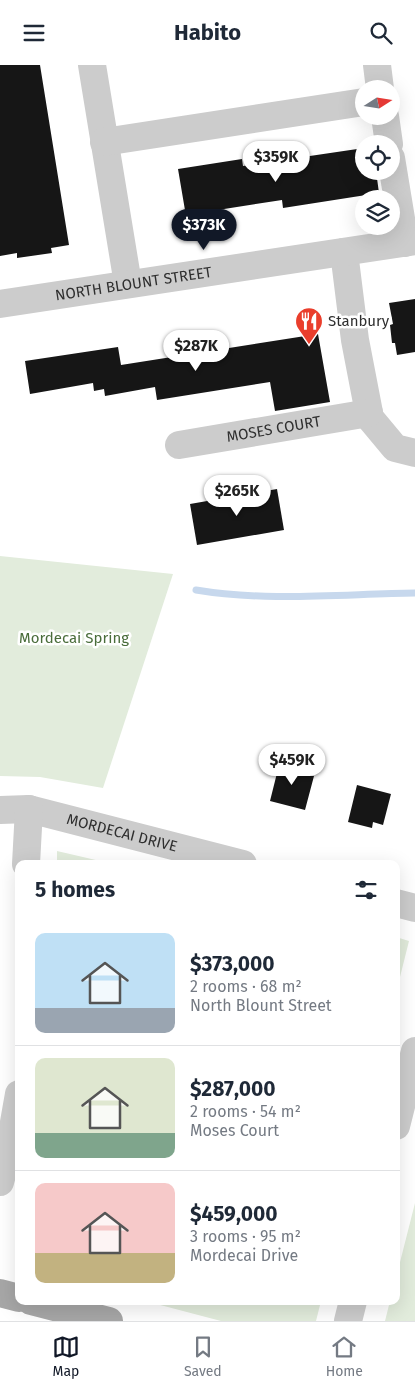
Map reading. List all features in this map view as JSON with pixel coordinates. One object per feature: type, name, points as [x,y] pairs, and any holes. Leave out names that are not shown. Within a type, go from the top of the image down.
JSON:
[{"type":"main road","points":[[0,1293],[15,1297]]},
{"type":"main road","points":[[47,1305],[109,1321]]},
{"type":"street","points":[[92,65],[128,284]]},
{"type":"street","points":[[377,65],[379,80]]},
{"type":"street","points":[[104,142],[355,103]]},
{"type":"street","points":[[396,180],[410,242]]},
{"type":"street","name":"NORTH BLOUNT STREET","points":[[0,304],[410,242]]},
{"type":"street","points":[[344,252],[355,340],[370,418],[395,448],[415,453]]},
{"type":"street","name":"MOSES COURT","points":[[179,445],[369,413]]},
{"type":"street","points":[[26,860],[28,809]]},
{"type":"street","name":"MORDECAI DRIVE","points":[[0,810],[28,809],[227,860]]},
{"type":"street","points":[[400,904],[415,908]]},
{"type":"street","points":[[400,1110],[415,1051]]},
{"type":"street","points":[[0,1182],[15,1117]]},
{"type":"street","points":[[348,1321],[352,1305]]},
{"type":"green space","name":"Mordecai Spring","points":[[0,556],[173,574],[103,788],[40,777],[0,776]]},
{"type":"green space","points":[[57,851],[96,860],[57,860]]},
{"type":"green space","points":[[400,938],[409,941],[400,977]]},
{"type":"green space","points":[[415,1203],[415,1321],[385,1321],[389,1305],[400,1305],[400,1262]]},
{"type":"green space","points":[[160,1305],[320,1305],[316,1321],[221,1321]]},
{"type":"building","points":[[0,65],[40,65],[69,245],[51,248],[52,253],[17,258],[17,253],[0,256]]},
{"type":"building","points":[[355,149],[355,180],[377,180],[379,190],[355,190],[355,197],[283,208],[282,200],[205,212],[206,219],[187,222],[178,169],[242,159],[243,166]]},
{"type":"building","points":[[415,299],[415,352],[397,355],[395,343],[392,343],[390,325],[393,324],[389,303]]},
{"type":"building","points":[[318,334],[330,402],[275,411],[270,382],[157,400],[155,387],[105,396],[104,389],[94,391],[93,383],[30,394],[25,361],[118,347],[121,365]]},
{"type":"building","points":[[277,489],[284,530],[197,545],[190,504]]},
{"type":"building","points":[[280,761],[304,768],[303,774],[314,776],[305,810],[270,801]]},
{"type":"building","points":[[357,785],[391,794],[383,825],[373,822],[372,828],[348,822]]},
{"type":"waterway","points":[[196,590],[250,596],[415,593]]},
{"type":"place","name":"Stanbury","points":[[309,345]]}]
